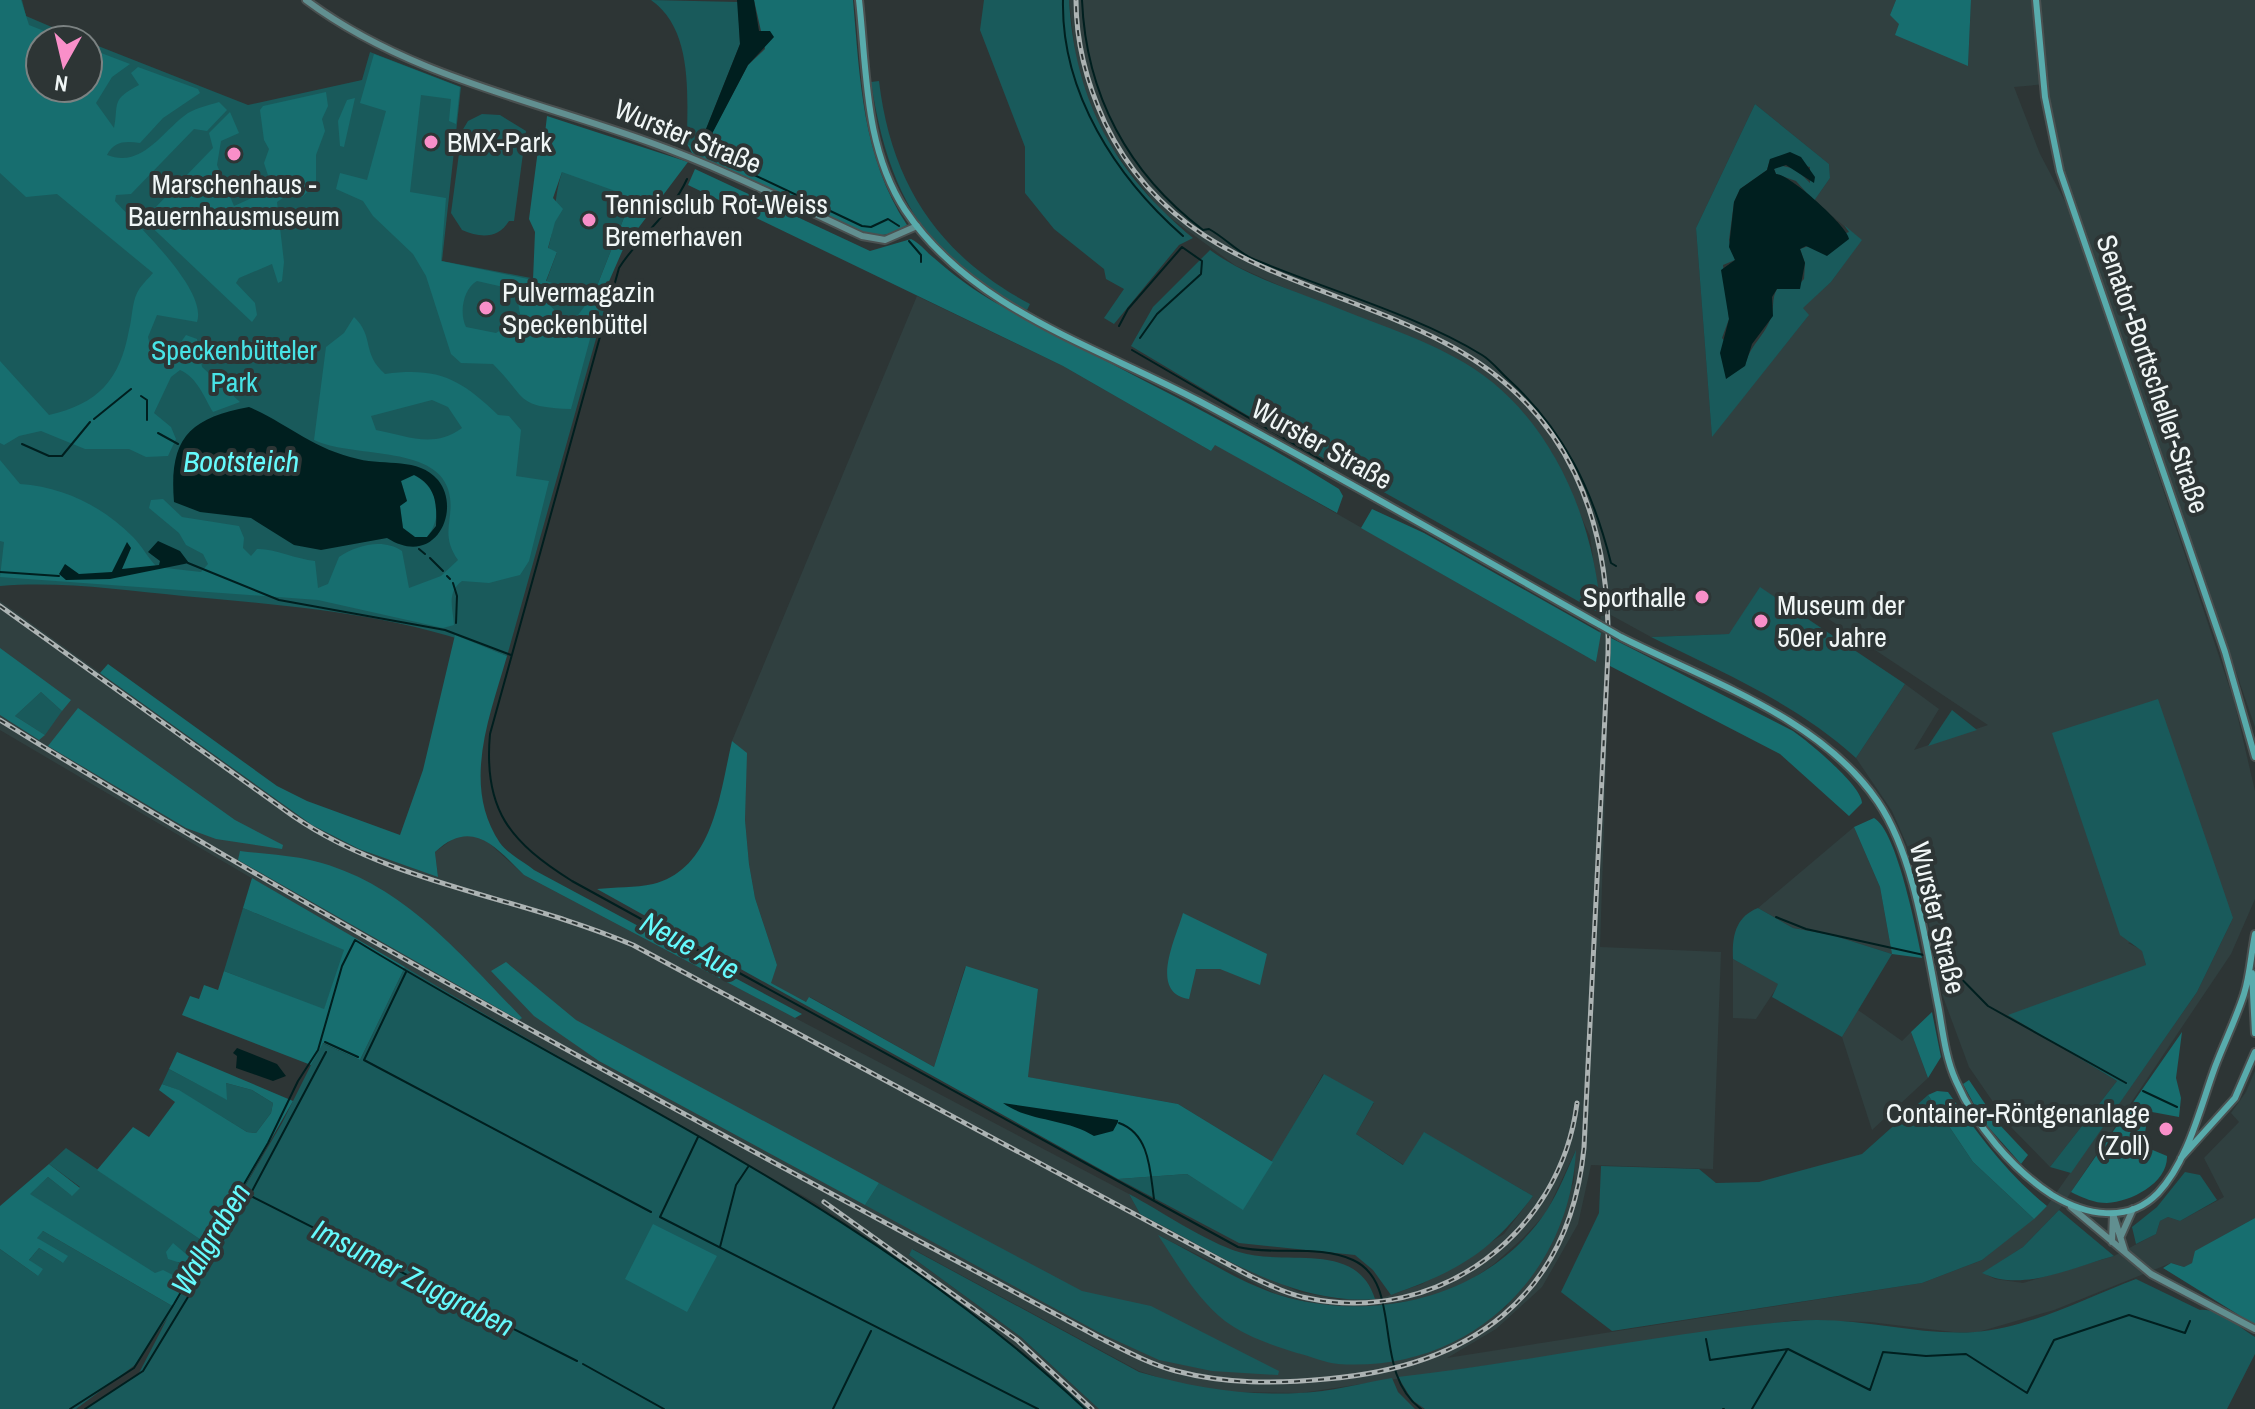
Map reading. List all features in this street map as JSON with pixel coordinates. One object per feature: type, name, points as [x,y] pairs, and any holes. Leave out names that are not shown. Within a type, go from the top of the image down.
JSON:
[{"type":"main road","points":[[859,0],[867,93],[878,151],[893,188],[917,226]]},
{"type":"main road","name":"Senator-Borttscheller-Straße","points":[[2036,0],[2045,97],[2060,171],[2220,638],[2255,757]]},
{"type":"main road","name":"Wurster Straße","points":[[917,226],[949,261],[1001,301],[1199,401],[1621,637],[1766,710],[1846,765],[1879,804],[1901,850],[1951,1065],[1968,1106],[2020,1168],[2071,1207],[2113,1214]]},
{"type":"main road","points":[[2181,1158],[2244,992],[2255,934]]},
{"type":"main road","points":[[2255,946],[2251,1002],[2255,1033]]},
{"type":"main road","points":[[2113,1214],[2133,1209],[2158,1193],[2181,1158],[2235,1098],[2255,1052]]},
{"type":"street","name":"Wurster Straße","points":[[306,0],[339,24],[396,55],[689,156],[862,236],[885,240],[917,226]]},
{"type":"street","name":"Wurster Straße","points":[[2071,1207],[2161,1280],[2255,1329]]},
{"type":"street","points":[[2121,1236],[2133,1209]]},
{"type":"street","points":[[2113,1214],[2125,1252]]},
{"type":"street","points":[[2112,1242],[2113,1214]]},
{"type":"shaded area","points":[[0,0],[21,0],[29,24],[24,24],[24,104],[97,104],[114,128],[120,99],[139,85],[131,73],[138,67],[198,89],[200,93],[163,118],[140,143],[120,143],[107,155],[120,158],[142,152],[188,113],[219,102],[227,110],[207,131],[194,129],[131,194],[116,195],[115,201],[154,241],[182,276],[198,309],[197,322],[157,315],[148,337],[150,346],[173,353],[186,335],[197,339],[202,367],[240,402],[213,412],[196,382],[180,370],[171,377],[154,413],[171,427],[176,439],[168,456],[146,457],[129,449],[85,449],[41,431],[19,436],[4,445],[0,443],[0,361],[49,415],[81,404],[113,376],[125,348],[135,297],[153,273],[57,194],[26,197],[0,173]]},
{"type":"shaded area","points":[[754,0],[853,0],[861,88],[872,145],[892,199],[907,225],[884,235],[859,232],[692,153],[687,144],[703,150],[748,65],[765,49]]},
{"type":"shaded area","points":[[1069,0],[1896,0],[1890,15],[1968,65],[1971,0],[2255,0],[2255,727],[2064,172],[2046,84],[2014,87],[2040,154],[2069,209],[2234,701],[2255,791],[2255,899],[2231,954],[2059,1210],[2023,1247],[1983,1273],[1995,1279],[2023,1283],[2114,1256],[2156,1234],[2160,1221],[2168,1217],[2180,1221],[2224,1197],[2204,1158],[2239,1122],[2231,1113],[2246,1092],[2255,1071],[2255,1218],[2196,1251],[2192,1263],[2184,1267],[2171,1263],[2054,1310],[1978,1332],[1870,1322],[1796,1320],[1301,1393],[1229,1392],[1179,1384],[1139,1371],[913,1249],[909,1255],[1021,1337],[1099,1409],[1087,1409],[1032,1359],[913,1268],[816,1203],[491,1019],[0,730],[0,601],[312,825],[359,849],[438,876],[435,852],[457,836],[475,836],[489,843],[524,875],[1129,1194],[1140,1214],[1299,1292],[1338,1299],[1382,1298],[1422,1284],[1504,1234],[1533,1196],[1424,1133],[1404,1165],[1356,1134],[1374,1103],[1323,1074],[1273,1162],[1178,1104],[1027,1077],[1038,989],[965,967],[934,1067],[810,997],[806,1002],[770,983],[777,965],[755,898],[749,864],[745,820],[746,754],[732,741],[917,296],[1063,366],[1211,451],[1215,444],[1596,662],[1601,614],[1590,536],[1552,453],[1521,411],[1489,380],[1236,266],[1161,211],[1110,146],[1089,105],[1077,69]],"holes":[[[1755,104],[1829,164],[1830,178],[1814,201],[1861,240],[1831,282],[1802,308],[1808,316],[1712,436],[1696,228]],[[1760,588],[1796,611],[1803,602],[1988,725],[1914,750],[1939,709],[1905,684],[1856,758],[1892,811],[1911,854],[1938,961],[1948,977],[1961,985],[1942,994],[1969,1067],[2009,1125],[2050,1167],[2117,1081],[2084,1061],[2146,965],[2142,950],[2128,943],[2233,918],[2197,992],[2047,1206],[1982,1260],[1922,1283],[1447,1358],[1496,1329],[1542,1287],[1578,1224],[1591,1165],[1713,1169],[1721,952],[1600,947],[1611,615],[1651,637],[1730,634]],[[1575,1152],[1574,1182],[1506,1307],[1458,1339],[1434,1350],[1389,1361],[1337,1364],[1160,1236],[1276,1294],[1316,1304],[1357,1309],[1428,1298],[1462,1286],[1494,1264],[1546,1213]]]},
{"type":"shaded area","points":[[1896,0],[1971,0],[1968,66],[1895,35],[1899,24],[1890,15]]},
{"type":"shaded area","points":[[104,54],[130,64],[112,77],[104,90]]},
{"type":"shaded area","points":[[374,54],[460,87],[456,124],[449,121],[451,99],[421,95],[410,192],[446,198],[441,261],[533,280],[535,232],[529,219],[539,142],[544,142],[547,116],[688,162],[624,247],[600,302],[571,409],[531,403],[493,364],[461,363],[451,354],[426,276],[413,254],[373,216],[363,201],[336,189],[340,173],[367,180],[386,111],[360,103]],"holes":[[[562,172],[618,192],[614,205],[627,210],[593,296],[546,281],[557,252],[548,248],[555,222],[563,209],[553,198]],[[477,281],[516,290],[520,314],[527,315],[526,319],[519,318],[496,333],[466,327],[464,302]],[[542,286],[590,299],[575,319],[561,317],[538,293]]]},
{"type":"shaded area","points":[[326,92],[328,106],[322,119],[325,131],[316,155],[316,184],[302,197],[286,196],[277,202],[284,262],[282,281],[278,283],[272,264],[239,278],[236,283],[255,303],[257,315],[252,322],[142,218],[142,212],[146,208],[151,212],[213,148],[209,133],[230,112],[239,133],[221,141],[217,165],[234,206],[254,197],[274,194],[264,163],[269,149],[264,140],[260,110],[263,106]]},
{"type":"shaded area","points":[[355,98],[344,147],[340,146],[338,121],[347,100]]},
{"type":"shaded area","points":[[695,169],[870,251],[911,239],[990,299],[1213,416],[1339,489],[1343,496],[1337,513],[1215,445],[1211,451],[1063,366],[688,185]]},
{"type":"shaded area","points":[[354,317],[364,331],[373,359],[385,374],[420,372],[448,378],[472,392],[498,415],[509,416],[521,430],[516,476],[549,481],[529,561],[520,575],[489,583],[462,581],[452,596],[454,625],[443,628],[318,600],[0,577],[4,542],[0,541],[0,460],[20,484],[52,489],[95,507],[133,537],[157,567],[201,572],[208,564],[203,554],[186,545],[179,533],[149,508],[151,500],[163,499],[182,517],[239,526],[244,538],[243,548],[251,556],[257,549],[263,549],[315,561],[318,588],[328,584],[339,557],[354,549],[378,544],[402,551],[409,588],[441,576],[458,560],[449,541],[451,508],[448,489],[440,475],[426,465],[409,459],[314,440],[326,347],[344,333]],"holes":[[[432,400],[448,407],[462,428],[441,438],[410,438],[376,430],[371,416]]]},
{"type":"shaded area","points":[[414,475],[429,487],[436,503],[436,520],[427,537],[415,537],[403,528],[400,506],[407,501],[401,481]]},
{"type":"shaded area","points":[[1372,509],[1424,533],[1601,633],[1596,662],[1361,528]]},
{"type":"shaded area","points":[[455,635],[507,656],[487,726],[481,774],[482,798],[488,821],[503,847],[534,870],[802,1014],[795,1018],[524,875],[483,840],[461,837],[435,852],[438,877],[359,849],[312,825],[100,673],[108,664],[277,786],[307,801],[400,835],[423,770]]},
{"type":"shaded area","points":[[1611,638],[1793,731],[1844,776],[1860,795],[1862,803],[1849,816],[1780,754],[1610,666]]},
{"type":"shaded area","points":[[0,648],[71,700],[62,711],[41,692],[15,716],[45,735],[39,740],[0,715]]},
{"type":"shaded area","points":[[78,708],[235,820],[283,845],[282,849],[216,839],[186,828],[48,746]]},
{"type":"shaded area","points":[[732,741],[747,753],[745,820],[749,864],[755,898],[777,965],[771,983],[806,1002],[809,997],[934,1067],[966,966],[1038,989],[1028,1077],[1178,1104],[1273,1162],[1243,1210],[1187,1174],[1118,1179],[597,889],[653,884],[673,876],[689,862],[702,846],[711,826]]},
{"type":"shaded area","points":[[1874,818],[1890,841],[1898,861],[1922,958],[1892,954],[1880,887],[1854,827]]},
{"type":"shaded area","points":[[1854,827],[1880,887],[1892,954],[1832,935],[1793,928],[1758,908]]},
{"type":"shaded area","points":[[240,851],[314,861],[346,871],[375,886],[403,904],[453,946],[522,1018],[519,1020],[238,860]]},
{"type":"shaded area","points":[[252,878],[405,967],[360,1060],[323,1043],[311,1065],[182,1015],[190,996],[199,999],[204,985],[218,990],[224,971],[324,1009],[344,950],[243,908]]},
{"type":"shaded area","points":[[1183,913],[1267,954],[1260,985],[1220,969],[1196,969],[1189,999],[1177,995],[1170,987],[1167,976],[1171,950]]},
{"type":"shaded area","points":[[1733,959],[1779,984],[1756,1019],[1733,1018]]},
{"type":"shaded area","points":[[506,962],[576,1020],[879,1183],[865,1205],[599,1061],[534,1016],[491,971]]},
{"type":"shaded area","points":[[1858,1010],[1902,1041],[1911,1032],[1928,1078],[1872,1130],[1842,1037]]},
{"type":"shaded area","points":[[1932,1012],[1941,1057],[1928,1078],[1911,1032]]},
{"type":"shaded area","points":[[2182,1032],[2176,1078],[2181,1098],[2179,1117],[2152,1112],[2147,1120],[2143,1146],[2167,1156],[2161,1175],[2137,1195],[2117,1202],[2098,1202],[2071,1192]]},
{"type":"shaded area","points":[[177,1052],[293,1101],[210,1246],[97,1170],[133,1127],[149,1137],[175,1102],[159,1090],[162,1084],[179,1090],[247,1132],[256,1133],[271,1113],[273,1103],[252,1090],[226,1083],[227,1100],[169,1069]]},
{"type":"shaded area","points":[[1969,1080],[1998,1123],[2028,1155],[2021,1164],[1983,1121],[1963,1084]]},
{"type":"shaded area","points":[[1937,1091],[1948,1092],[2006,1167],[2047,1206],[2034,1219],[1973,1162],[1928,1095]]},
{"type":"shaded area","points":[[49,1164],[80,1188],[72,1196],[48,1177],[30,1194],[155,1273],[163,1270],[181,1279],[187,1271],[184,1264],[168,1259],[166,1252],[173,1243],[199,1265],[174,1307],[43,1231],[37,1238],[68,1256],[63,1263],[39,1248],[29,1260],[43,1269],[38,1276],[0,1249],[0,1206]]},
{"type":"shaded area","points":[[2255,1218],[2255,1325],[2163,1268],[2171,1263],[2184,1267],[2192,1263],[2195,1251]]},
{"type":"shaded area","points":[[653,1224],[717,1256],[687,1312],[625,1279]]},
{"type":"green space","name":"Speckenbütteler Park","points":[[0,0],[22,0],[26,16],[45,24],[24,24],[24,104],[104,104],[104,48],[248,105],[362,80],[370,52],[461,87],[442,261],[531,278],[606,303],[507,656],[428,630],[307,608],[92,587],[0,586]]},
{"type":"green space","points":[[651,0],[738,2],[740,44],[698,149],[687,144],[687,86],[681,46],[665,13]]},
{"type":"green space","points":[[984,0],[1069,0],[1080,71],[1104,133],[1142,188],[1193,238],[1179,245],[1114,324],[1104,318],[1124,289],[1106,279],[1104,269],[1054,229],[1025,193],[1025,147],[980,30]]},
{"type":"green space","points":[[879,81],[895,152],[924,212],[969,263],[1030,304],[1027,310],[991,290],[962,268],[937,244],[917,218],[888,157],[878,122],[871,82]]},
{"type":"green space","points":[[1755,104],[1829,164],[1830,178],[1814,201],[1796,181],[1776,174],[1774,169],[1778,165],[1796,169],[1810,183],[1810,167],[1770,159],[1767,170],[1740,189],[1734,202],[1729,240],[1735,260],[1723,265],[1729,319],[1722,338],[1745,366],[1770,320],[1777,289],[1794,289],[1804,279],[1805,263],[1800,249],[1849,232],[1844,225],[1862,240],[1831,282],[1803,308],[1809,315],[1712,437],[1696,228]]},
{"type":"green space","points":[[482,114],[500,115],[526,131],[514,221],[488,235],[462,230],[451,213],[462,131],[468,121]]},
{"type":"green space","name":"Tennisclub Rot-Weiss Bremerhaven","points":[[634,159],[614,205],[627,210],[593,296],[546,282],[557,252],[548,249],[562,172]]},
{"type":"green space","points":[[1210,250],[1266,280],[1439,349],[1487,378],[1515,403],[1540,433],[1560,466],[1576,502],[1588,539],[1601,614],[1257,421],[1131,346],[1153,307]]},
{"type":"green space","points":[[1760,587],[1905,684],[1856,758],[1784,705],[1651,637],[1729,634]]},
{"type":"green space","points":[[41,692],[62,711],[45,735],[15,716]]},
{"type":"green space","points":[[2158,699],[2233,918],[2197,992],[2071,1173],[2050,1167],[2117,1081],[2008,1015],[2146,965],[2142,951],[2120,935],[2052,733]]},
{"type":"green space","points":[[1952,710],[1977,730],[1928,746]]},
{"type":"green space","points":[[243,908],[345,950],[324,1010],[224,971]]},
{"type":"green space","points":[[1758,908],[1793,928],[1832,935],[1892,954],[1842,1037],[1772,997],[1778,984],[1733,959],[1736,929],[1744,917]]},
{"type":"green space","points":[[405,967],[843,1223],[927,1280],[1008,1341],[1087,1409],[84,1409],[138,1375],[168,1317],[135,1365],[76,1409],[0,1409],[0,1249],[38,1276],[29,1260],[39,1248],[63,1263],[36,1237],[43,1231],[174,1307],[199,1265],[176,1260],[187,1271],[181,1279],[163,1271],[155,1274],[29,1194],[48,1177],[71,1195],[80,1187],[49,1164],[66,1148],[210,1246],[282,1123],[322,1043],[360,1060]]},
{"type":"green space","points":[[169,1069],[226,1099],[226,1083],[252,1090],[273,1103],[271,1113],[256,1133],[247,1132],[178,1090],[162,1084]]},
{"type":"green space","points":[[1324,1074],[1374,1102],[1356,1134],[1403,1165],[1424,1132],[1533,1196],[1502,1232],[1471,1258],[1391,1295],[1373,1270],[1355,1255],[1239,1243],[1118,1179],[1187,1174],[1243,1209]]},
{"type":"green space","points":[[1928,1095],[1973,1162],[2034,1219],[1982,1260],[1922,1283],[1612,1331],[1561,1292],[1599,1213],[1601,1166],[1699,1169],[1716,1183],[1759,1182],[1862,1154]]},
{"type":"green space","points":[[1576,1150],[1569,1196],[1555,1238],[1532,1275],[1504,1308],[1469,1333],[1429,1352],[1385,1363],[1328,1362],[1241,1331],[1205,1302],[1158,1235],[1233,1275],[1279,1295],[1315,1303],[1353,1306],[1391,1304],[1427,1296],[1462,1283],[1494,1264],[1523,1240],[1547,1210]]},
{"type":"green space","points":[[2185,1172],[2200,1175],[2217,1200],[2180,1221],[2168,1217],[2160,1221],[2156,1234],[2136,1244],[2132,1227],[2157,1207]]},
{"type":"green space","points":[[879,1183],[1082,1291],[1151,1306],[1279,1371],[1278,1375],[1212,1371],[1159,1360],[1102,1334],[865,1205]]},
{"type":"green space","points":[[1129,1194],[1198,1234],[1239,1252],[1318,1259],[1352,1268],[1366,1280],[1375,1299],[1344,1299],[1313,1294],[1253,1273],[1140,1214]]},
{"type":"green space","points":[[2059,1210],[2114,1256],[2031,1279],[2014,1280],[1982,1273],[2023,1247]]},
{"type":"green space","points":[[912,1249],[1139,1372],[1198,1386],[1278,1394],[1334,1389],[1392,1378],[1398,1392],[1415,1409],[1099,1409],[1021,1337],[909,1255]]},
{"type":"green space","points":[[2136,1279],[2200,1310],[2221,1315],[2255,1337],[2255,1354],[2227,1409],[1425,1409],[1412,1400],[1398,1377],[1794,1321],[1840,1321],[1930,1331],[1975,1332],[2016,1325]]},
{"type":"water","points":[[737,0],[754,0],[759,31],[770,31],[774,37],[748,65],[703,151],[698,149],[740,44]]},
{"type":"water","points":[[1790,152],[1801,157],[1815,177],[1814,183],[1786,165],[1774,169],[1776,174],[1818,202],[1840,224],[1849,239],[1827,256],[1806,246],[1800,249],[1805,263],[1800,289],[1777,289],[1772,297],[1773,316],[1752,344],[1745,366],[1726,379],[1720,353],[1729,319],[1721,270],[1735,260],[1729,247],[1734,202],[1740,189],[1767,170],[1770,159]]},
{"type":"water","name":"Bootsteich","points":[[249,407],[342,455],[411,465],[430,473],[445,492],[447,506],[440,532],[431,541],[419,546],[404,546],[387,538],[321,550],[294,545],[251,518],[200,512],[174,502],[175,463],[186,436],[210,418]],"holes":[[[414,475],[434,496],[436,510],[436,526],[427,537],[415,537],[403,528],[400,506],[407,501],[401,481]]]},
{"type":"water","points":[[158,541],[180,551],[189,563],[110,579],[66,580],[59,574],[65,564],[79,574],[112,572],[127,542],[131,548],[122,569],[159,565],[160,561],[148,552]]},
{"type":"water","points":[[237,1048],[277,1064],[286,1076],[273,1081],[236,1068],[237,1056],[233,1053]]},
{"type":"water","points":[[1003,1103],[1118,1122],[1113,1131],[1094,1136],[1072,1126],[1024,1114]]},
{"type":"waterway","points":[[1063,0],[1071,68],[1097,131],[1136,187],[1183,236]]},
{"type":"waterway","points":[[1082,0],[1085,35],[1102,99],[1133,157],[1176,208],[1203,230],[1209,229],[1251,258],[1428,327],[1489,360],[1528,399],[1561,441],[1585,487],[1611,563],[1616,566]]},
{"type":"waterway","points":[[710,154],[862,226],[871,227],[888,219],[899,226]]},
{"type":"waterway","name":"Neue Aue","points":[[687,179],[673,203],[619,268],[490,734],[491,784],[505,821],[532,852],[572,881],[1238,1247],[1266,1251],[1326,1252],[1353,1260],[1369,1272],[1378,1288],[1396,1373],[1406,1393],[1421,1409]]},
{"type":"waterway","points":[[909,241],[921,255],[921,262]]},
{"type":"waterway","points":[[1119,326],[1128,309],[1182,247],[1202,261],[1201,274],[1157,314],[1140,338]]},
{"type":"waterway","points":[[1132,350],[1323,461]]},
{"type":"waterway","points":[[94,419],[131,389]]},
{"type":"waterway","points":[[141,396],[147,400],[147,420]]},
{"type":"waterway","points":[[22,444],[49,456],[62,456],[90,422]]},
{"type":"waterway","points":[[158,433],[178,444]]},
{"type":"waterway","points":[[419,549],[425,554]]},
{"type":"waterway","points":[[430,558],[443,571]]},
{"type":"waterway","points":[[188,563],[279,600],[445,630],[511,655]]},
{"type":"waterway","points":[[0,572],[59,576]]},
{"type":"waterway","points":[[447,576],[450,579]]},
{"type":"waterway","points":[[453,583],[457,596],[456,623]]},
{"type":"waterway","points":[[1776,917],[1806,929],[1942,959],[1988,1006],[2126,1083]]},
{"type":"waterway","name":"Wallgraben","points":[[70,1409],[134,1368],[174,1304],[318,1050],[342,966],[355,940],[733,1156],[826,1213],[916,1273],[1003,1338],[1085,1409]]},
{"type":"waterway","points":[[406,972],[364,1060],[651,1212]]},
{"type":"waterway","points":[[325,1042],[358,1057]]},
{"type":"waterway","name":"Wallgraben","points":[[85,1409],[143,1371],[250,1195],[326,1052]]},
{"type":"waterway","points":[[2143,1091],[2177,1107]]},
{"type":"waterway","points":[[1119,1123],[1129,1128],[1143,1144],[1154,1199]]},
{"type":"waterway","points":[[698,1137],[660,1217],[1038,1409]]},
{"type":"waterway","points":[[720,1247],[736,1185],[748,1167]]},
{"type":"waterway","name":"Imsumer Zuggraben","points":[[251,1196],[577,1361]]},
{"type":"waterway","points":[[1706,1339],[1710,1360],[1788,1349],[1870,1390],[1883,1352],[1926,1356],[1966,1354],[2027,1393],[2054,1340],[2129,1315],[2185,1333],[2190,1321]]},
{"type":"waterway","points":[[833,1409],[871,1331]]},
{"type":"waterway","points":[[1752,1409],[1787,1350]]},
{"type":"waterway","name":"Imsumer Zuggraben","points":[[583,1364],[664,1409]]},
{"type":"railway","points":[[0,720],[270,882],[544,1037],[1098,1337],[1146,1360],[1176,1371],[1213,1378],[1251,1382],[1307,1381],[1378,1372],[1425,1359],[1467,1340],[1503,1315],[1533,1284],[1557,1246],[1574,1200],[1584,1148],[1608,653],[1607,604],[1591,514],[1575,473],[1553,436],[1524,401],[1489,371],[1447,344],[1399,321],[1255,263],[1210,239],[1170,210],[1135,172],[1105,123],[1084,63],[1076,0]]},
{"type":"railway","points":[[0,606],[293,816],[332,839],[373,859],[547,914],[633,945],[1250,1276],[1292,1294],[1356,1303],[1402,1298],[1446,1283],[1485,1260],[1519,1229],[1546,1192],[1566,1150],[1577,1103]]},
{"type":"railway","points":[[824,1202],[1017,1340],[1092,1409]]},
{"type":"place","name":"BMX-Park","points":[[431,142]]},
{"type":"place","name":"Marschenhaus - Bauernhausmuseum","points":[[234,154]]},
{"type":"place","name":"Tennisclub Rot-Weiss Bremerhaven","points":[[589,220]]},
{"type":"place","name":"Pulvermagazin Speckenbüttel","points":[[486,308]]},
{"type":"place","name":"Sporthalle","points":[[1702,597]]},
{"type":"place","name":"Museum der 50er Jahre","points":[[1761,621]]},
{"type":"place","name":"Container-Röntgenanlage (Zoll)","points":[[2166,1129]]}]
